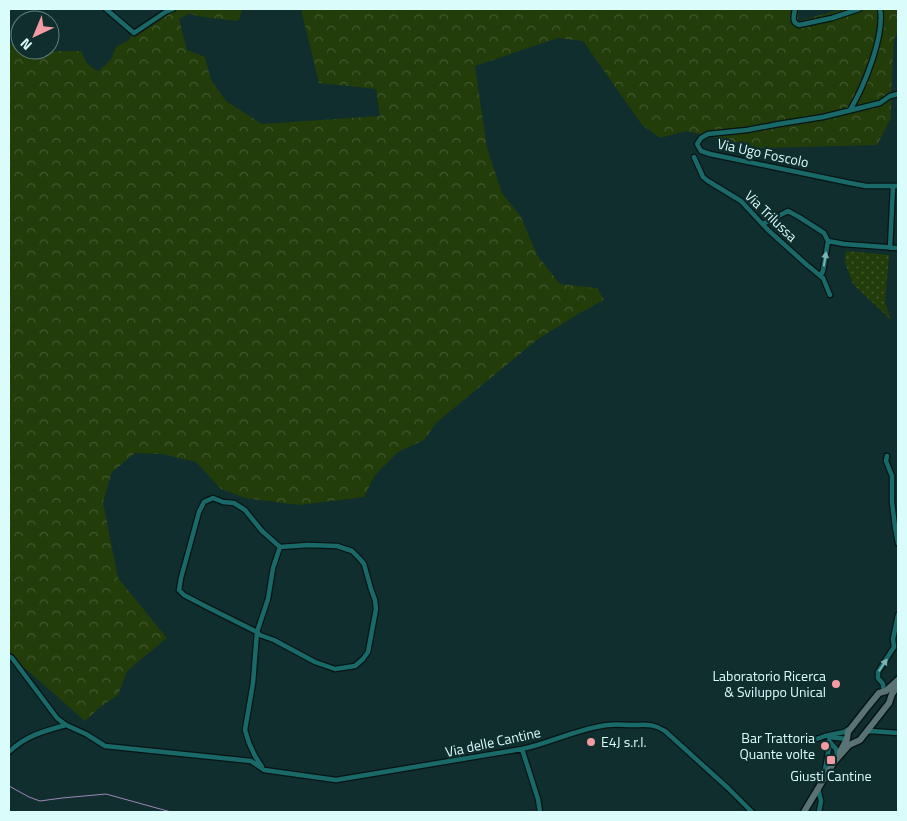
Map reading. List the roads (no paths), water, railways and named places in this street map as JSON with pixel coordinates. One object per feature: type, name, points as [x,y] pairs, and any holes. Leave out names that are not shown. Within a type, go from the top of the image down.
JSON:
[{"type":"main road","points":[[804,812],[848,739],[848,732],[880,693],[884,692],[898,680]]},
{"type":"main road","points":[[837,758],[849,745],[860,740],[890,701],[898,685]]},
{"type":"main road","points":[[884,692],[889,695],[890,701]]},
{"type":"main road","points":[[848,739],[850,742],[855,743]]},
{"type":"street","points":[[106,9],[134,33],[173,9]]},
{"type":"street","points":[[795,9],[794,21],[799,25],[832,18],[859,9]]},
{"type":"street","points":[[850,110],[869,71],[876,49],[880,26],[880,9]]},
{"type":"street","points":[[850,110],[880,103],[890,96],[898,94]]},
{"type":"street","name":"Via Ugo Foscolo","points":[[850,110],[810,120],[708,134],[700,138],[697,144],[701,151],[710,154],[866,186],[896,186]]},
{"type":"street","name":"Via Trilussa","points":[[694,157],[703,176],[741,201],[763,224],[820,276],[827,285],[830,295]]},
{"type":"street","points":[[890,248],[896,186]]},
{"type":"street","points":[[763,224],[788,211],[824,233],[828,241],[823,271],[820,276]]},
{"type":"street","points":[[828,241],[898,248]]},
{"type":"street","points":[[887,456],[886,461],[892,476],[892,502],[898,543]]},
{"type":"street","points":[[213,498],[234,503],[245,510],[262,531],[280,547],[337,546],[352,551],[364,564],[376,609],[368,652],[356,666],[335,668],[315,662],[274,640],[260,635],[178,590],[193,533],[204,502],[213,498]]},
{"type":"street","points":[[264,770],[252,750],[245,730],[253,683],[257,632],[268,599],[273,568],[280,547]]},
{"type":"street","points":[[884,692],[883,684],[878,678],[878,672],[894,647],[893,639],[898,615]]},
{"type":"street","points":[[9,656],[57,718],[66,725]]},
{"type":"street","points":[[882,683],[898,680]]},
{"type":"street","points":[[875,722],[878,730],[881,732]]},
{"type":"street","name":"Via delle Cantine","points":[[66,725],[86,734],[105,746],[251,761],[264,770],[336,780],[522,749],[583,730],[608,725],[648,724],[657,726],[665,731],[752,812]]},
{"type":"street","points":[[9,752],[17,744],[32,736],[66,725]]},
{"type":"street","points":[[806,740],[811,741],[844,732],[854,725]]},
{"type":"street","points":[[866,732],[898,733]]},
{"type":"street","points":[[825,736],[848,739]]},
{"type":"street","points":[[825,736],[836,749],[837,758]]},
{"type":"street","points":[[824,779],[830,742]]},
{"type":"street","points":[[522,749],[538,799],[540,812]]},
{"type":"street","points":[[818,788],[820,812]]},
{"type":"waterway","points":[[9,786],[40,801],[106,794],[171,812]]},
{"type":"place","name":"Laboratorio Ricerca & Sviluppo Unical","points":[[836,684]]},
{"type":"place","name":"E4J s.r.l.","points":[[591,742]]},
{"type":"place","name":"Bar Trattoria Quante volte","points":[[825,746]]},
{"type":"place","name":"Giusti Cantine","points":[[831,760]]}]
